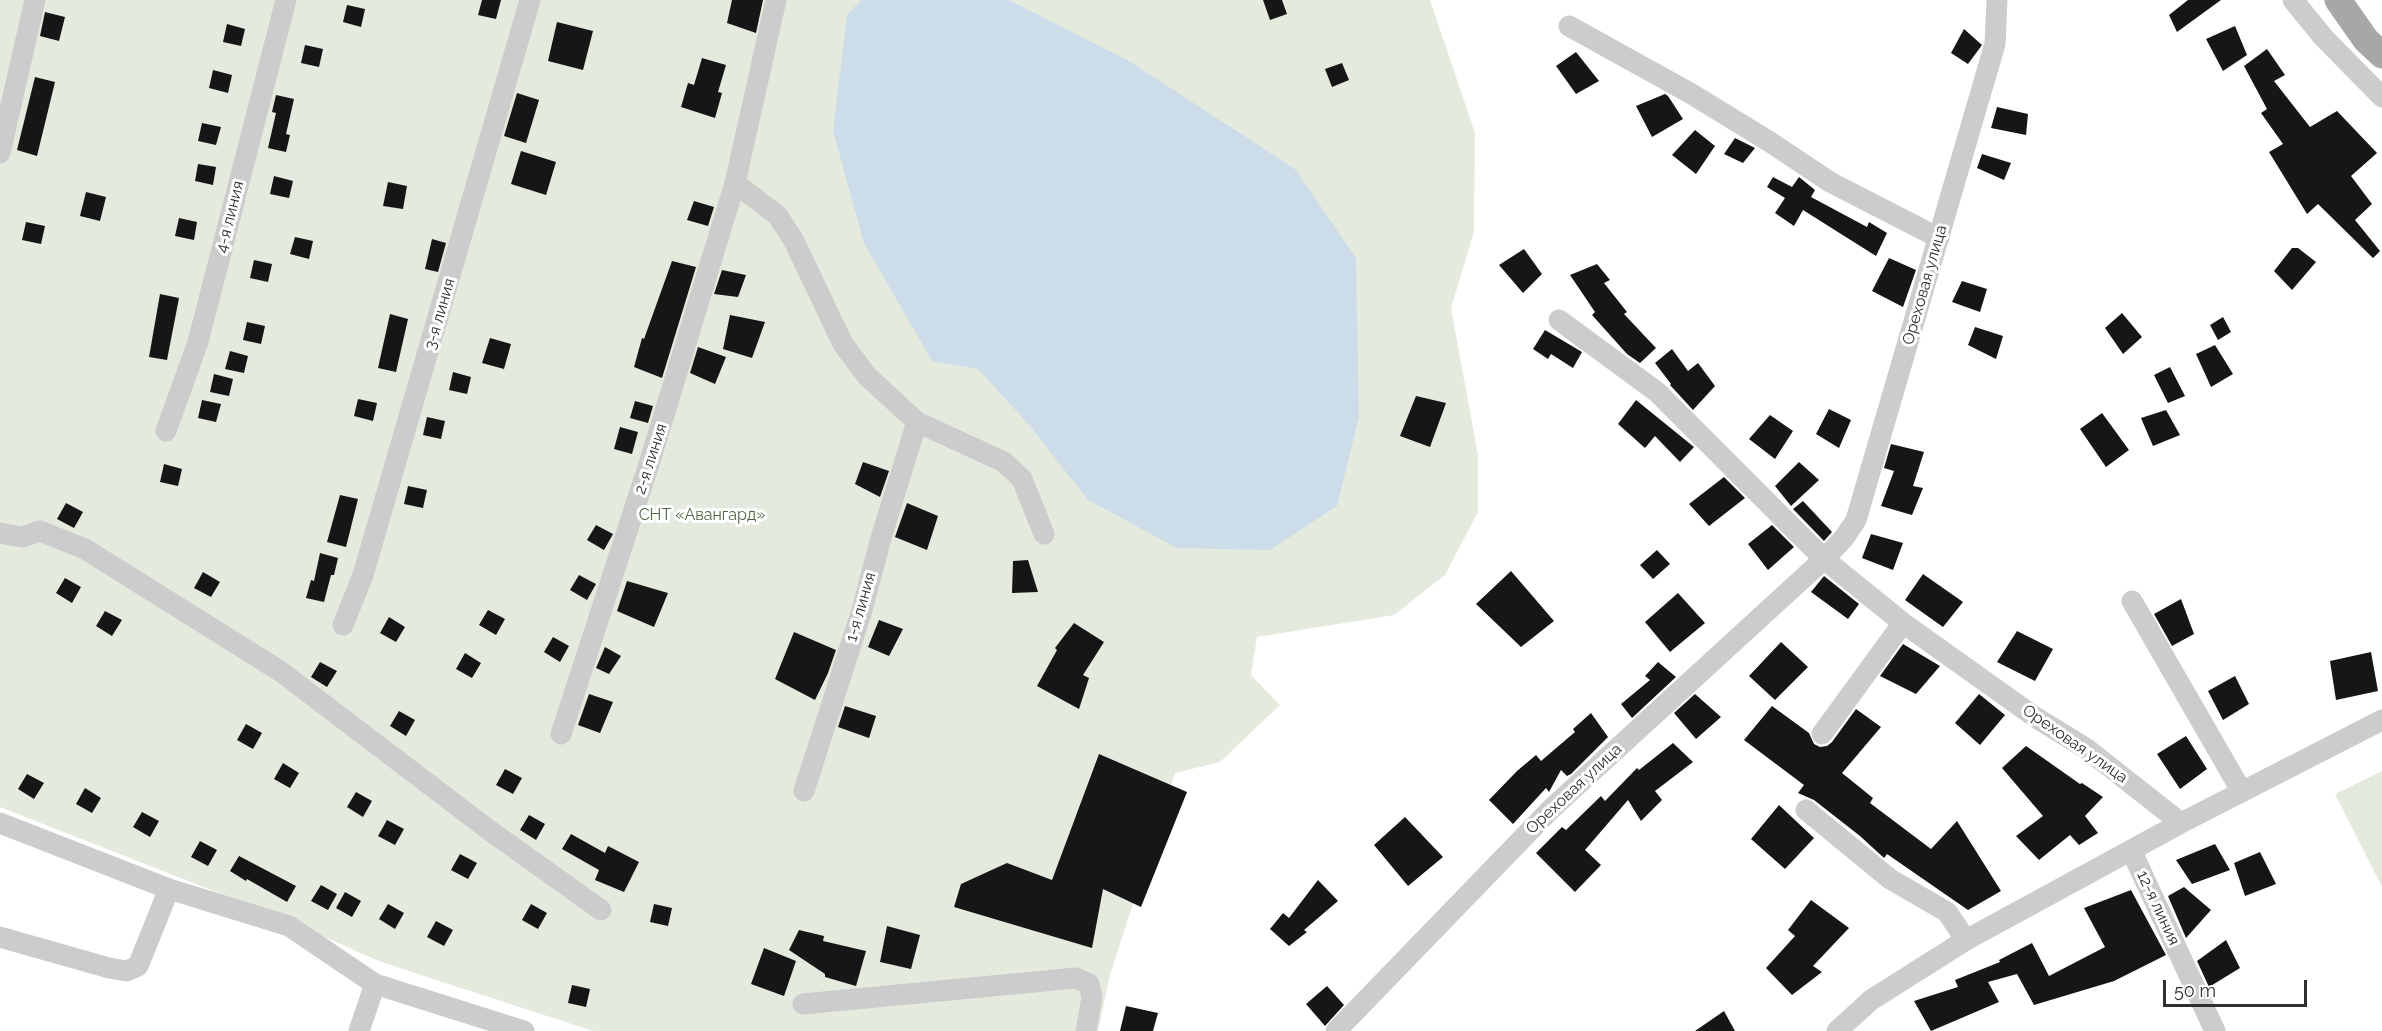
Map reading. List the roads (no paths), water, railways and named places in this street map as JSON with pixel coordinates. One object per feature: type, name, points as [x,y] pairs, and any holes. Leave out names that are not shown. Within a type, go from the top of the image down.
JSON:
[{"type":"main road","points":[[2338,0],[2366,40],[2382,55]]},
{"type":"street","points":[[0,153],[34,0]]},
{"type":"street","name":"4-я линия","points":[[166,431],[198,342],[286,0]]},
{"type":"street","name":"3-я линия","points":[[343,625],[366,564],[530,0]]},
{"type":"street","name":"2-я линия","points":[[561,734],[649,465],[735,183],[776,0]]},
{"type":"street","name":"Ореховая улица","points":[[1336,1031],[1550,810],[1824,559],[1844,538],[1856,520],[1995,44],[1997,0]]},
{"type":"street","points":[[2293,0],[2324,38],[2382,97]]},
{"type":"street","points":[[1569,26],[1690,93],[1830,182],[1939,238]]},
{"type":"street","points":[[735,183],[777,215],[793,239],[843,344],[867,375],[917,422],[1004,462],[1022,479],[1044,534]]},
{"type":"street","points":[[1559,320],[1658,392],[1824,559]]},
{"type":"street","name":"1-я линия","points":[[804,790],[862,610],[880,538],[917,422]]},
{"type":"street","points":[[0,533],[22,537],[40,531],[85,549],[280,671],[489,830],[601,910]]},
{"type":"street","name":"Ореховая улица","points":[[1824,559],[1903,623],[2035,717],[2087,749],[2181,823]]},
{"type":"street","points":[[2132,601],[2242,792]]},
{"type":"street","points":[[1822,734],[1903,623]]},
{"type":"street","points":[[1837,1031],[1871,1000],[1966,940],[2181,823],[2382,720]]},
{"type":"street","points":[[1806,810],[1890,879],[1930,900],[1947,912],[1966,940]]},
{"type":"street","points":[[0,823],[168,889],[289,926],[375,984],[524,1031]]},
{"type":"street","name":"12-я линия","points":[[2131,850],[2215,1031]]},
{"type":"street","points":[[0,937],[127,971],[138,966],[168,889]]},
{"type":"street","points":[[803,1004],[1076,978],[1089,984],[1092,997],[1086,1031]]},
{"type":"street","points":[[359,1031],[375,984]]},
{"type":"water","points":[[861,0],[1009,0],[1129,61],[1295,169],[1356,258],[1359,417],[1337,506],[1270,550],[1177,548],[1088,500],[1030,426],[978,369],[932,361],[864,243],[833,131],[847,15]]},
{"type":"park label","name":"СНТ «Авангард»","points":[[702,515]]}]
